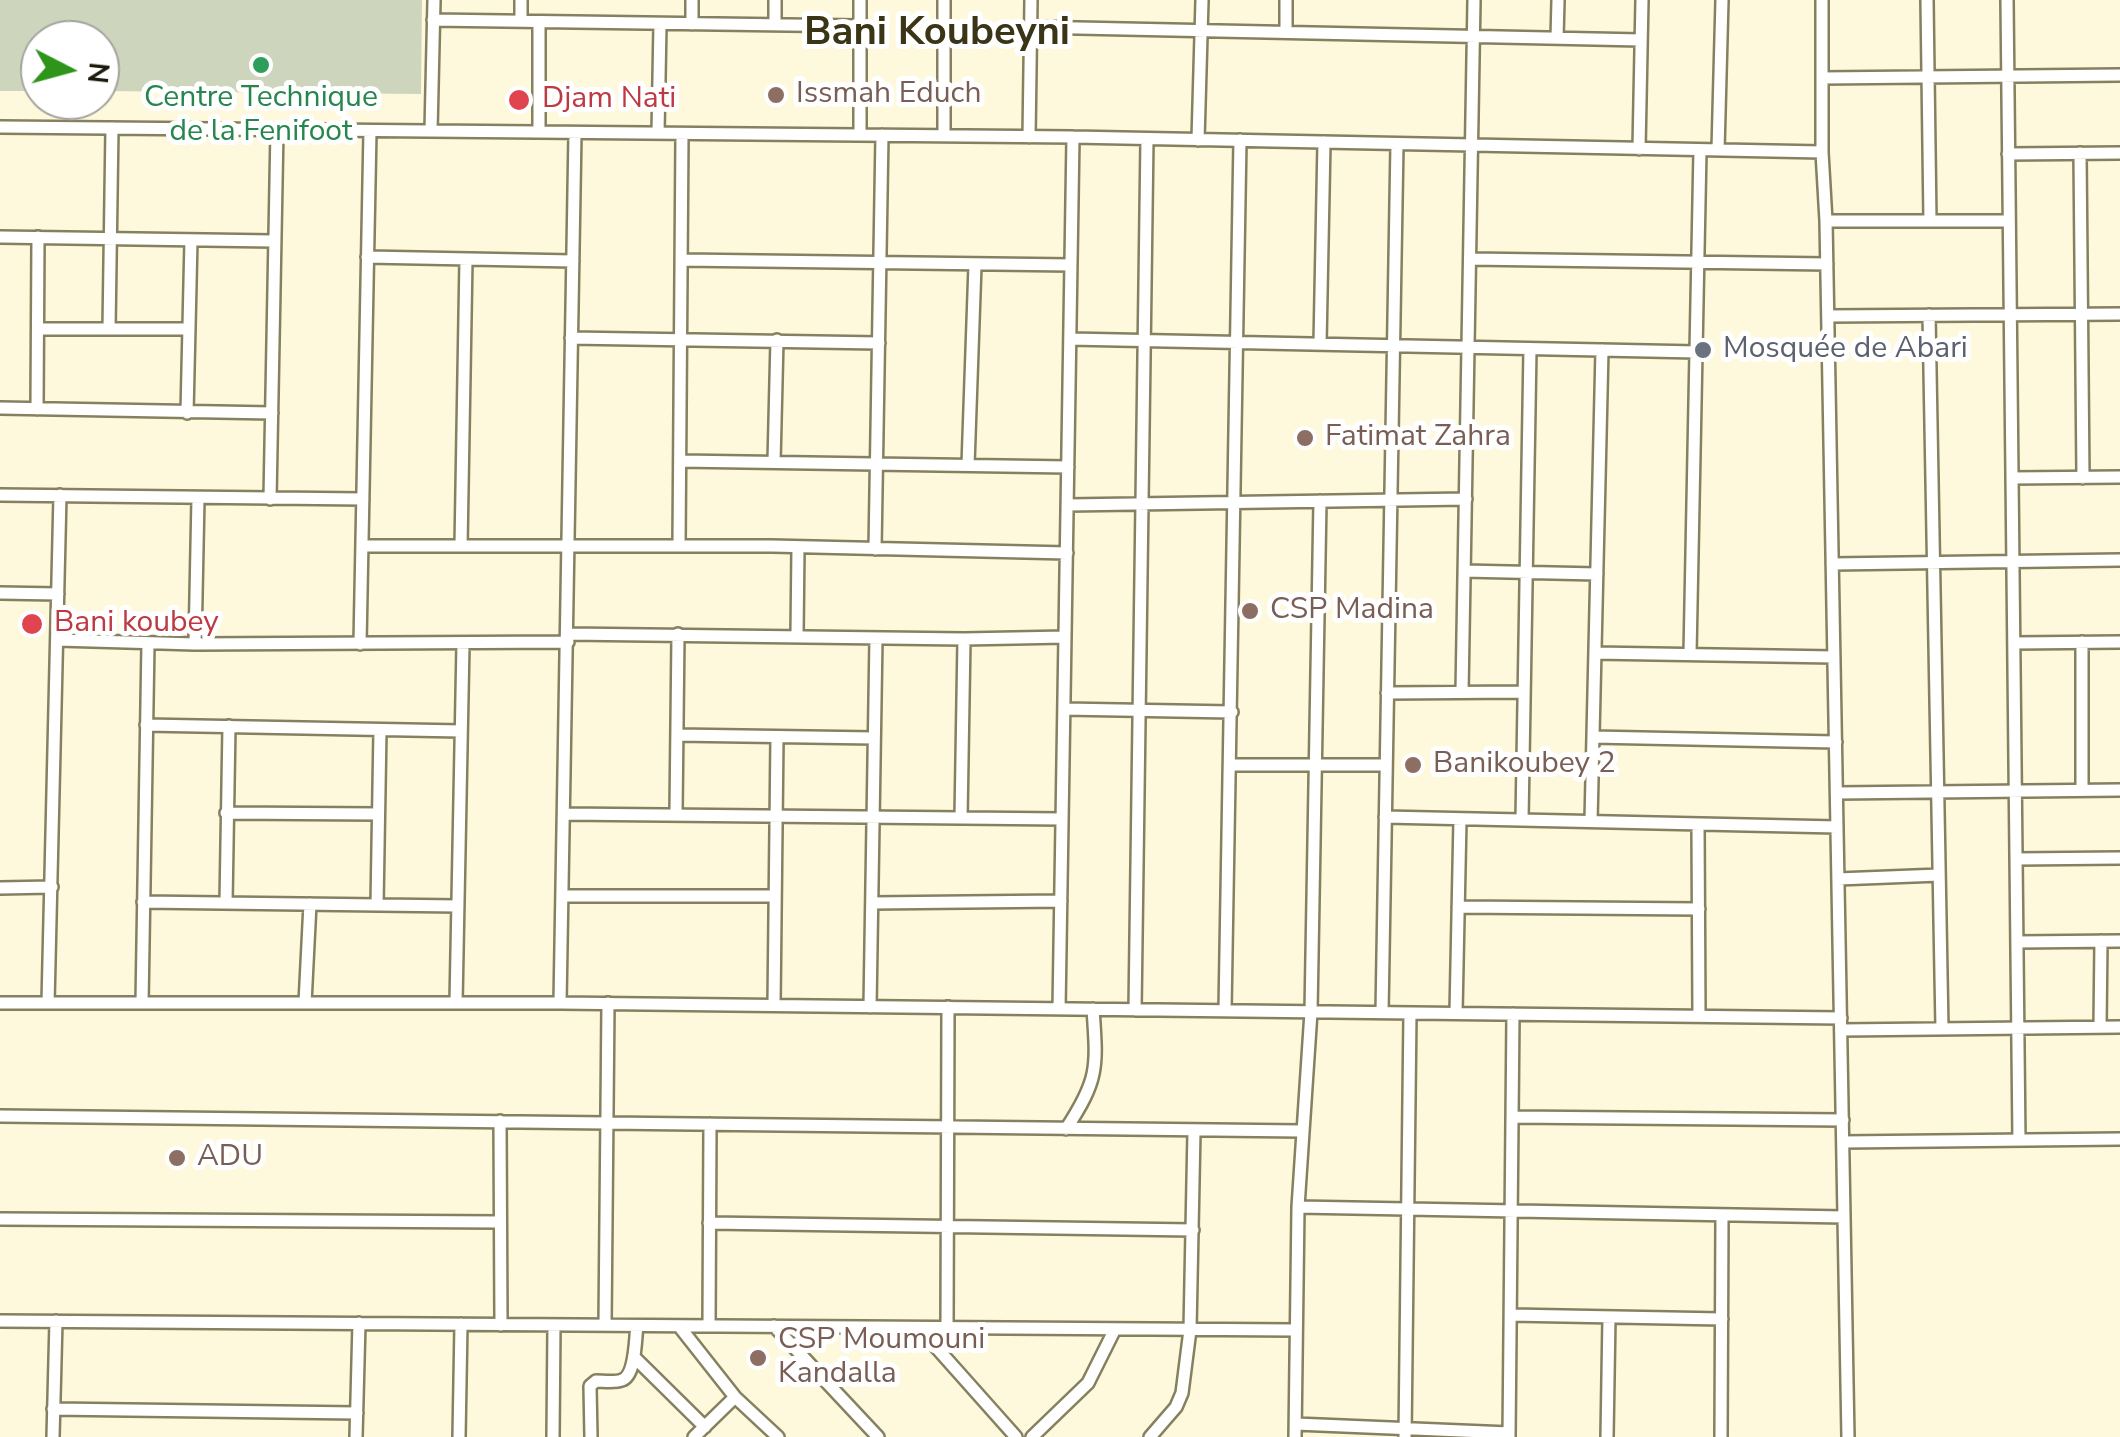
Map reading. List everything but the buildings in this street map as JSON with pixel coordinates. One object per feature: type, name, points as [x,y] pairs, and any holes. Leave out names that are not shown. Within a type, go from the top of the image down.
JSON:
[{"type":"street","points":[[431,131],[434,0]]},
{"type":"street","points":[[521,0],[521,22]]},
{"type":"street","points":[[692,0],[692,24]]},
{"type":"street","points":[[775,0],[775,24]]},
{"type":"street","points":[[860,0],[860,135]]},
{"type":"street","points":[[944,0],[944,136]]},
{"type":"street","points":[[1030,137],[1031,0]]},
{"type":"street","points":[[1198,140],[1202,0]]},
{"type":"street","points":[[1286,0],[1286,32]]},
{"type":"street","points":[[1462,692],[1474,0]]},
{"type":"street","points":[[1557,38],[1558,0]]},
{"type":"street","points":[[1639,149],[1642,0]]},
{"type":"street","points":[[1718,150],[1722,0]]},
{"type":"street","points":[[1822,0],[1848,1437]]},
{"type":"street","points":[[1927,0],[1930,221]]},
{"type":"street","points":[[2007,0],[2019,1140]]},
{"type":"street","points":[[433,20],[860,26]]},
{"type":"street","points":[[539,22],[539,132]]},
{"type":"street","points":[[658,133],[660,24]]},
{"type":"street","points":[[1031,27],[1641,40]]},
{"type":"street","points":[[1824,78],[2120,75]]},
{"type":"street","points":[[0,127],[1147,138],[1822,152]]},
{"type":"street","points":[[109,329],[112,128]]},
{"type":"street","points":[[270,498],[278,130]]},
{"type":"street","points":[[360,644],[370,131]]},
{"type":"street","points":[[560,1003],[575,132]]},
{"type":"street","points":[[679,546],[682,134]]},
{"type":"street","points":[[875,549],[882,136]]},
{"type":"street","points":[[1060,1009],[1073,137]]},
{"type":"street","points":[[1135,1010],[1147,138]]},
{"type":"street","points":[[1225,1010],[1240,140]]},
{"type":"street","points":[[1320,344],[1324,142]]},
{"type":"street","points":[[1382,1012],[1397,144]]},
{"type":"street","points":[[1690,654],[1700,150]]},
{"type":"street","points":[[2080,153],[2082,478]]},
{"type":"street","points":[[2008,154],[2120,153]]},
{"type":"street","points":[[1826,221],[2009,221]]},
{"type":"street","points":[[0,237],[273,241]]},
{"type":"street","points":[[37,409],[38,237]]},
{"type":"street","points":[[187,413],[191,240]]},
{"type":"street","points":[[368,257],[573,261]]},
{"type":"street","points":[[1470,259],[1827,264]]},
{"type":"street","points":[[461,546],[466,260]]},
{"type":"street","points":[[682,260],[1071,265]]},
{"type":"street","points":[[968,466],[974,264]]},
{"type":"street","points":[[1828,316],[2120,314]]},
{"type":"street","points":[[1929,315],[1942,1029]]},
{"type":"street","points":[[38,328],[189,329]]},
{"type":"street","points":[[572,338],[879,343]]},
{"type":"street","points":[[1070,339],[1698,352]]},
{"type":"street","points":[[774,462],[777,340]]},
{"type":"street","points":[[1522,820],[1530,349]]},
{"type":"street","points":[[1591,821],[1602,350]]},
{"type":"street","points":[[0,408],[272,413]]},
{"type":"street","points":[[680,462],[1068,467]]},
{"type":"street","points":[[2012,478],[2120,477]]},
{"type":"street","points":[[0,495],[363,499]]},
{"type":"street","points":[[48,1003],[60,496]]},
{"type":"street","points":[[194,644],[198,498]]},
{"type":"street","points":[[1068,505],[1466,499]]},
{"type":"street","points":[[1320,501],[1311,1012],[1298,1207],[1295,1431],[1510,1435],[1512,1014]]},
{"type":"street","points":[[362,546],[798,547],[1067,553]]},
{"type":"street","points":[[797,635],[798,547]]},
{"type":"street","points":[[1832,564],[2120,560]]},
{"type":"street","points":[[1464,571],[1597,574]]},
{"type":"street","points":[[0,593],[58,594]]},
{"type":"street","points":[[58,640],[462,644],[678,634],[1065,637]]},
{"type":"street","points":[[676,814],[678,634]]},
{"type":"street","points":[[870,1006],[876,638]]},
{"type":"street","points":[[961,818],[964,639]]},
{"type":"street","points":[[2082,642],[2082,790]]},
{"type":"street","points":[[2014,643],[2120,642]]},
{"type":"street","points":[[142,1003],[148,643]]},
{"type":"street","points":[[456,1003],[462,644]]},
{"type":"street","points":[[1595,653],[1834,656]]},
{"type":"street","points":[[1388,693],[1524,692]]},
{"type":"street","points":[[1064,709],[1232,712]]},
{"type":"street","points":[[146,725],[461,731]]},
{"type":"street","points":[[226,903],[229,726]]},
{"type":"street","points":[[377,905],[380,730]]},
{"type":"street","points":[[677,735],[874,738]]},
{"type":"street","points":[[774,1006],[777,736]]},
{"type":"street","points":[[1593,737],[1836,742]]},
{"type":"street","points":[[1230,765],[1386,765]]},
{"type":"street","points":[[1836,793],[2120,790]]},
{"type":"street","points":[[226,813],[378,814]]},
{"type":"street","points":[[564,814],[1062,819]]},
{"type":"street","points":[[1385,817],[1837,826]]},
{"type":"street","points":[[1456,1013],[1460,818]]},
{"type":"street","points":[[1698,825],[1699,1016]]},
{"type":"street","points":[[2016,859],[2120,858]]},
{"type":"street","points":[[1838,879],[1939,875]]},
{"type":"street","points":[[0,888],[52,888]]},
{"type":"street","points":[[563,896],[774,896]]},
{"type":"street","points":[[872,902],[1061,901]]},
{"type":"street","points":[[144,902],[458,906]]},
{"type":"street","points":[[306,1003],[310,904]]},
{"type":"street","points":[[1458,907],[1698,909]]},
{"type":"street","points":[[2017,942],[2120,940]]},
{"type":"street","points":[[2100,1027],[2101,941]]},
{"type":"street","points":[[0,1003],[870,1006],[1699,1016],[1942,1029],[2120,1026]]},
{"type":"street","points":[[605,1325],[608,1004]]},
{"type":"street","points":[[947,1328],[948,1008]]},
{"type":"street","points":[[1066,1128],[1090,1092],[1095,1077],[1093,1009]]},
{"type":"street","points":[[1405,1434],[1410,1013]]},
{"type":"street","points":[[0,1116],[1301,1131]]},
{"type":"street","points":[[1513,1117],[1843,1120]]},
{"type":"street","points":[[500,1121],[500,1324]]},
{"type":"street","points":[[709,1326],[710,1124]]},
{"type":"street","points":[[1150,1437],[1180,1401],[1190,1330],[1194,1131]]},
{"type":"street","points":[[1843,1142],[2120,1139]]},
{"type":"street","points":[[1298,1207],[1844,1218]]},
{"type":"street","points":[[1721,1437],[1722,1215]]},
{"type":"street","points":[[0,1218],[500,1222]]},
{"type":"street","points":[[709,1224],[1192,1230]]},
{"type":"street","points":[[1510,1315],[1722,1319]]},
{"type":"street","points":[[1607,1437],[1609,1317]]},
{"type":"street","points":[[0,1321],[1296,1330]]},
{"type":"street","points":[[53,1437],[56,1321]]},
{"type":"street","points":[[356,1437],[359,1324]]},
{"type":"street","points":[[459,1437],[461,1324]]},
{"type":"street","points":[[553,1437],[554,1325]]},
{"type":"street","points":[[591,1437],[592,1384],[624,1379],[634,1356],[637,1326]]},
{"type":"street","points":[[680,1326],[736,1397],[778,1437]]},
{"type":"street","points":[[774,1326],[878,1437]]},
{"type":"street","points":[[919,1328],[1016,1437]]},
{"type":"street","points":[[1032,1437],[1088,1383],[1115,1329]]},
{"type":"street","points":[[634,1356],[705,1427]]},
{"type":"street","points":[[694,1437],[736,1397]]},
{"type":"street","points":[[54,1409],[357,1414]]},
{"type":"green space","name":"Centre Technique de la Fenifoot","points":[[0,0],[422,0],[421,94],[120,91],[120,20],[20,20],[20,91],[0,91]]},
{"type":"place","name":"Centre Technique de la Fenifoot","points":[[261,65]]},
{"type":"place","name":"Issmah Educh","points":[[776,95]]},
{"type":"place","name":"Djam Nati","points":[[519,100]]},
{"type":"place","name":"Mosquée de Abari","points":[[1703,350]]},
{"type":"place","name":"Fatimat Zahra","points":[[1305,438]]},
{"type":"place","name":"CSP Madina","points":[[1250,611]]},
{"type":"place","name":"Bani koubey","points":[[32,624]]},
{"type":"place","name":"Banikoubey 2","points":[[1413,765]]},
{"type":"place","name":"ADU","points":[[177,1158]]},
{"type":"place","name":"CSP Moumouni Kandalla","points":[[758,1358]]},
{"type":"district","name":"Bani Koubeyni","points":[[937,34]]}]
